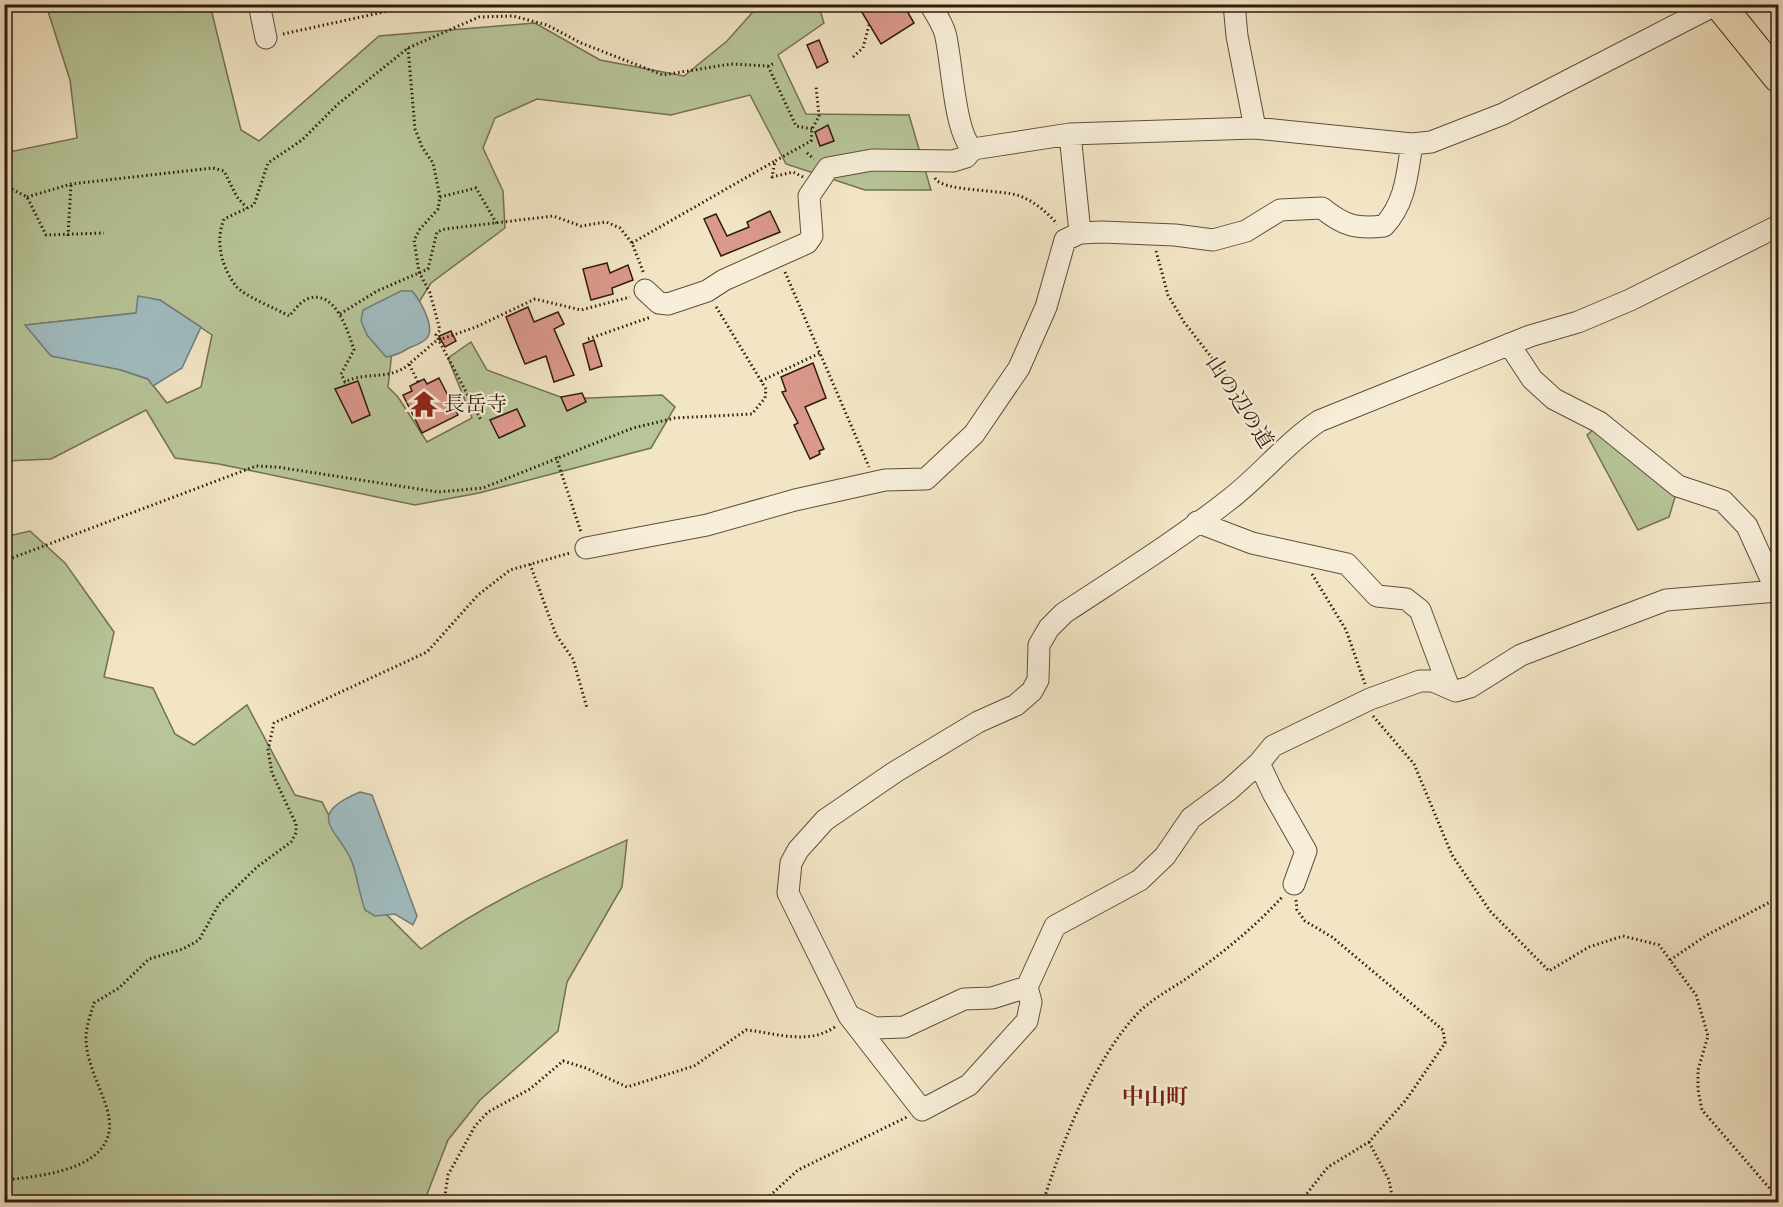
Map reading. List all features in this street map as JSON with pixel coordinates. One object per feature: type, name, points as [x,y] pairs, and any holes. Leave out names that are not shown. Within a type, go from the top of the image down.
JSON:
[{"type":"highway","points":[[1723,10],[1779,76]]},
{"type":"street","points":[[259,4],[266,38]]},
{"type":"street","points":[[930,4],[945,30],[960,119],[966,144],[973,149]]},
{"type":"street","points":[[1234,4],[1237,36],[1255,128]]},
{"type":"street","points":[[645,290],[659,303],[668,304],[706,291],[777,254],[807,243],[812,236],[809,196],[815,184],[828,168],[852,161],[953,161],[966,157],[973,149],[1070,134],[1255,128],[1412,144],[1431,142],[1503,114],[1723,10]]},
{"type":"street","points":[[1070,134],[1080,233]]},
{"type":"street","points":[[586,548],[707,525],[795,500],[875,482],[926,479],[974,434],[1019,368],[1046,307],[1065,240],[1080,233],[1149,233],[1213,240],[1246,231],[1280,210],[1322,208],[1342,224],[1384,226],[1395,214],[1404,195],[1412,144]]},
{"type":"street","points":[[1276,457],[1298,435],[1319,421],[1509,344],[1578,322],[1630,300],[1779,226]]},
{"type":"street","points":[[922,1110],[969,1085],[1027,1021],[1031,1002],[1028,987],[1055,926],[1062,919],[1140,880],[1166,856],[1191,818],[1259,763],[1273,746],[1370,699],[1420,681],[1433,681],[1456,691],[1470,687],[1521,655],[1666,600],[1779,590],[1770,577],[1747,526],[1723,501],[1678,486],[1599,422],[1554,399],[1532,378],[1509,344]]},
{"type":"street","name":"山の辺の道","points":[[922,1110],[849,1016],[789,893],[791,863],[798,850],[825,820],[895,772],[978,722],[1016,705],[1032,691],[1038,680],[1039,645],[1049,628],[1064,613],[1229,500],[1276,457]]},
{"type":"street","points":[[1197,522],[1252,543],[1347,564],[1377,596],[1406,599],[1420,610],[1449,688]]},
{"type":"street","points":[[1259,763],[1306,851],[1294,884]]},
{"type":"street","points":[[849,1016],[875,1028],[903,1027],[964,999],[992,998],[1028,987]]},
{"type":"path","points":[[266,38],[388,11]]},
{"type":"path","points":[[340,314],[351,304],[428,269],[437,232],[445,229],[552,216],[581,226],[606,222],[620,228],[632,243],[648,282],[645,290],[616,302],[581,310],[535,299],[476,327],[439,340],[409,364],[392,374],[354,377],[345,382],[341,374],[354,350],[340,314],[328,301],[310,298],[304,300],[289,316],[236,287],[219,252],[218,234],[224,219],[255,205],[268,164],[302,140],[338,104],[408,48],[479,17],[513,16],[547,25],[580,43],[663,75],[731,64],[768,66],[774,63]]},
{"type":"path","points":[[853,57],[862,48],[869,25]]},
{"type":"path","points":[[408,48],[415,129],[422,147],[433,163],[440,197],[438,209],[420,228],[414,240],[419,272],[430,293],[440,330],[436,335],[481,420]]},
{"type":"path","points":[[768,66],[796,126],[812,129]]},
{"type":"path","points":[[632,243],[811,141],[812,129],[819,116],[816,86]]},
{"type":"path","points":[[775,161],[771,177],[793,172],[815,184]]},
{"type":"path","points":[[936,161],[935,180],[944,186],[1000,190],[1020,196],[1047,212],[1059,226]]},
{"type":"path","points":[[27,197],[71,184],[213,168],[224,171],[237,197],[247,208]]},
{"type":"path","points":[[68,236],[71,184]]},
{"type":"path","points":[[4,185],[27,197],[46,235],[104,233]]},
{"type":"path","points":[[440,197],[476,188],[497,224]]},
{"type":"path","name":"山の辺の道","points":[[1149,233],[1168,295],[1184,322],[1226,376],[1276,457]]},
{"type":"path","points":[[777,254],[875,482]]},
{"type":"path","points":[[4,561],[256,466],[277,467],[438,492],[483,488],[633,428],[675,418],[752,414],[765,398],[766,388],[706,291]]},
{"type":"path","points":[[588,339],[662,314],[668,304]]},
{"type":"path","points":[[761,381],[820,353]]},
{"type":"path","points":[[409,364],[418,382]]},
{"type":"path","points":[[4,1180],[44,1176],[87,1161],[102,1151],[109,1138],[108,1110],[92,1069],[86,1035],[94,1003],[119,988],[149,959],[183,949],[199,940],[219,904],[256,867],[291,842],[296,833],[296,824],[272,773],[268,750],[274,723],[427,652],[478,596],[510,570],[586,548],[556,457]]},
{"type":"path","points":[[1304,554],[1315,583],[1346,630],[1370,699],[1373,715],[1414,764],[1452,855],[1490,912],[1549,971],[1589,947],[1623,936],[1659,945],[1696,995],[1708,1036],[1698,1070],[1698,1090],[1702,1110],[1779,1198]]},
{"type":"path","points":[[530,564],[556,635],[573,659],[587,708]]},
{"type":"path","points":[[1294,884],[1297,910],[1305,921],[1332,937],[1443,1030],[1444,1043],[1406,1100],[1369,1142],[1328,1167],[1300,1203]]},
{"type":"path","points":[[1043,1203],[1063,1141],[1101,1068],[1127,1028],[1140,1012],[1163,992],[1221,954],[1269,911],[1294,884]]},
{"type":"path","points":[[1670,960],[1707,935],[1779,898]]},
{"type":"path","points":[[444,1203],[448,1174],[475,1126],[488,1112],[520,1096],[563,1061],[627,1088],[694,1066],[746,1030],[800,1038],[824,1034],[849,1016]]},
{"type":"path","points":[[763,1203],[798,1170],[922,1110]]},
{"type":"path","points":[[1369,1142],[1389,1180],[1393,1203]]},
{"type":"green space","points":[[818,4],[824,23],[778,55],[806,114],[909,115],[931,190],[865,190],[786,164],[750,95],[671,115],[537,99],[495,118],[483,148],[503,191],[505,228],[431,283],[393,343],[388,387],[398,397],[427,442],[472,418],[448,358],[471,342],[487,370],[566,399],[662,395],[675,407],[651,448],[479,493],[415,505],[219,464],[175,458],[146,410],[51,459],[5,461],[4,153],[77,138],[70,80],[46,5],[210,5],[241,130],[259,141],[379,36],[535,23],[600,60],[684,76],[727,41],[759,5]],"holes":[[[160,300],[212,335],[201,387],[167,403],[148,379],[121,370],[26,325],[136,313]]]},
{"type":"green space","points":[[1597,427],[1676,494],[1669,517],[1638,530],[1587,435]]},
{"type":"green space","points":[[30,531],[65,563],[114,632],[104,677],[153,688],[175,734],[194,745],[247,705],[295,795],[322,802],[373,901],[421,949],[496,902],[627,840],[622,887],[567,982],[558,1031],[480,1100],[448,1140],[424,1202],[5,1202],[4,537]]},
{"type":"water","points":[[401,291],[412,291],[419,301],[429,322],[429,334],[420,343],[386,357],[367,335],[361,321],[363,310]]},
{"type":"water","points":[[138,296],[160,300],[201,327],[182,368],[153,386],[148,379],[121,370],[51,356],[25,325],[136,313]]},
{"type":"water","points":[[360,792],[372,795],[417,916],[413,925],[395,914],[375,916],[365,910],[349,855],[330,826],[328,818],[332,810],[342,801]]},
{"type":"building","points":[[857,4],[903,4],[914,23],[881,44]]},
{"type":"building","points":[[819,40],[828,62],[817,68],[807,45]]},
{"type":"building","points":[[828,125],[834,141],[820,146],[815,132]]},
{"type":"building","points":[[770,211],[780,232],[721,256],[704,219],[716,214],[727,236],[749,227],[747,222]]},
{"type":"building","points":[[607,263],[610,273],[628,265],[633,280],[612,288],[613,294],[591,300],[583,269]]},
{"type":"building","points":[[528,307],[534,322],[558,312],[564,324],[554,329],[574,375],[554,382],[546,356],[525,364],[506,317]]},
{"type":"building","points":[[451,331],[456,341],[445,347],[439,336]]},
{"type":"building","points":[[594,340],[602,366],[590,370],[583,344]]},
{"type":"building","points":[[813,363],[826,398],[805,407],[824,449],[810,459],[794,425],[798,423],[782,392],[786,391],[781,377]]},
{"type":"building","points":[[439,378],[458,415],[422,433],[403,395],[412,391],[410,386],[424,379],[427,384]]},
{"type":"building","points":[[358,381],[370,415],[352,423],[335,389]]},
{"type":"building","points":[[582,393],[586,402],[567,411],[561,397]]},
{"type":"building","points":[[517,409],[525,426],[499,438],[490,420]]},
{"type":"place","name":"長岳寺","points":[[424,404]]},
{"type":"district","name":"中山町","points":[[1155,1096]]}]
